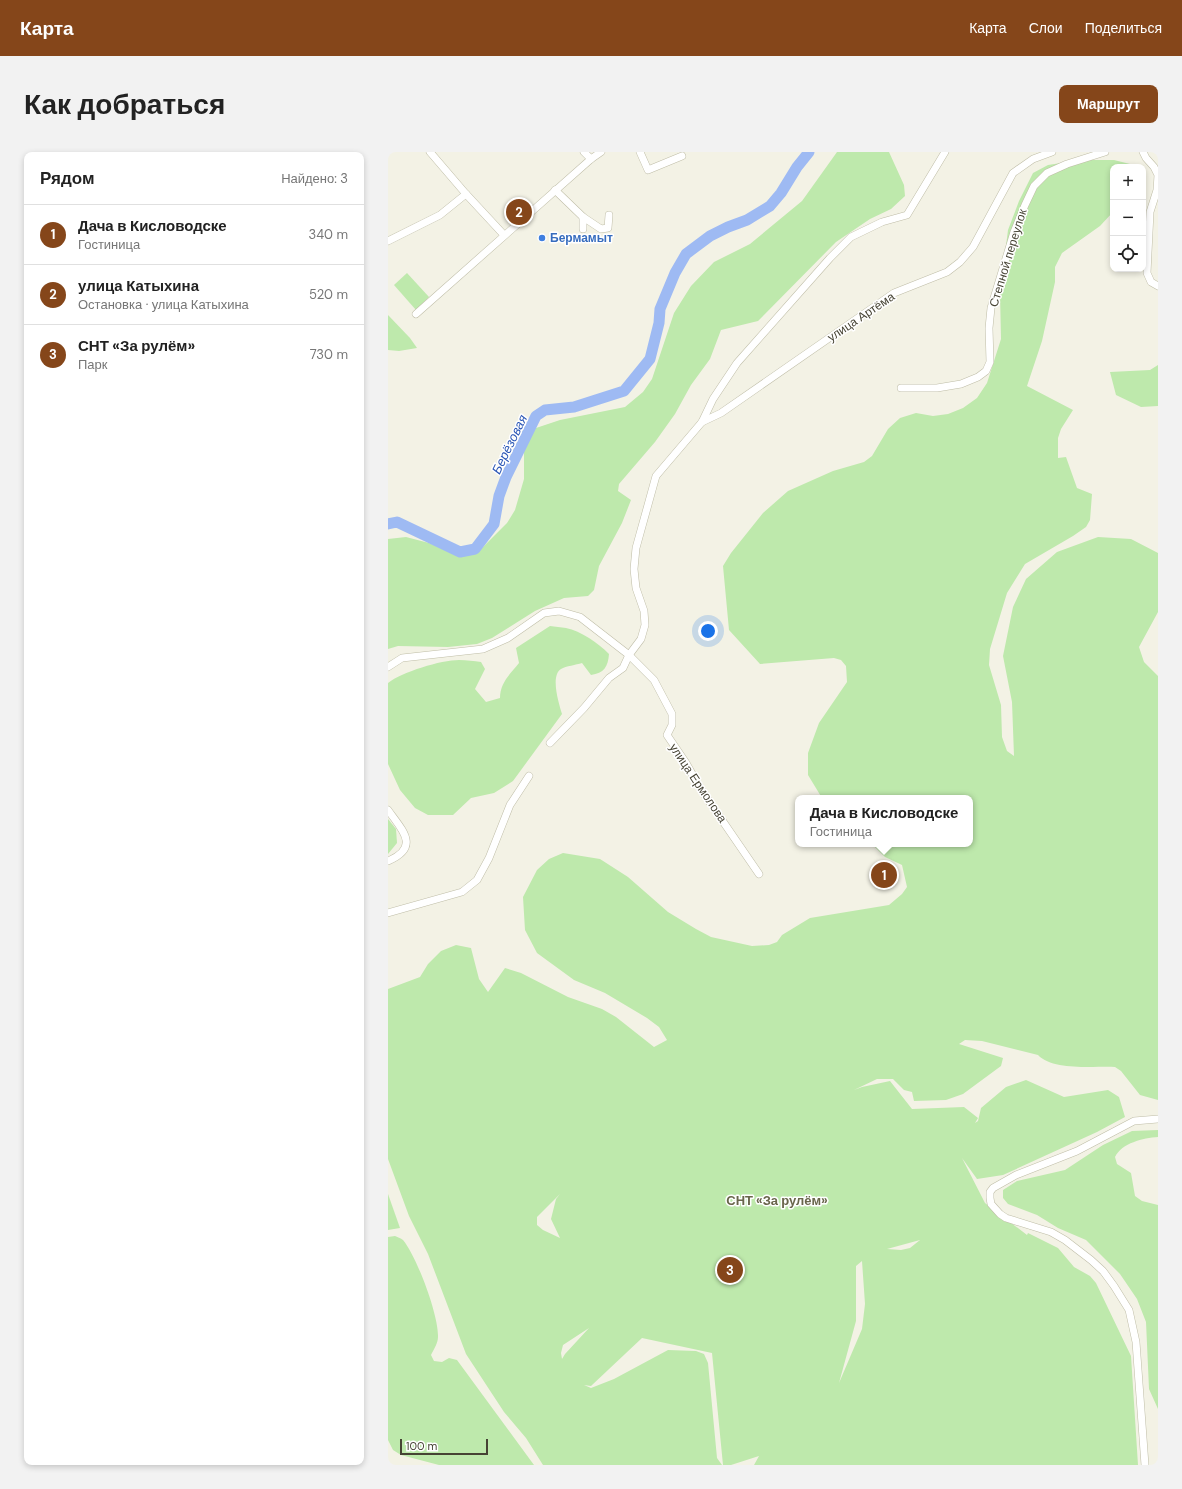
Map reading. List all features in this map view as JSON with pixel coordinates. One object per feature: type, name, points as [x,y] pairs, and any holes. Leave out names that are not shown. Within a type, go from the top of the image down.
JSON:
[{"type":"street","points":[[430,152],[504,235]]},
{"type":"street","points":[[584,152],[591,159]]},
{"type":"street","points":[[416,314],[555,190],[601,152]]},
{"type":"street","points":[[640,152],[648,170],[682,156]]},
{"type":"street","points":[[550,743],[584,708],[610,678],[623,668],[629,655],[641,639],[645,625],[644,611],[636,588],[634,569],[636,548],[656,476],[702,422],[713,398],[737,363],[830,258],[851,237],[882,222],[907,215],[944,152]]},
{"type":"street","name":"улица Артёма","points":[[702,422],[720,413],[894,293],[947,272],[960,262],[973,247],[1013,173],[1033,159],[1052,152]]},
{"type":"street","name":"Степной переулок","points":[[901,388],[937,388],[961,384],[978,377],[986,371],[990,362],[989,328],[991,308],[1014,232],[1034,186],[1047,174],[1067,164],[1105,152]]},
{"type":"street","points":[[1143,152],[1158,175],[1157,190],[1150,212],[1147,273],[1151,282],[1158,286]]},
{"type":"street","points":[[555,190],[582,217],[601,229],[608,228],[609,215]]},
{"type":"street","points":[[388,241],[440,215],[466,194]]},
{"type":"street","points":[[582,217],[583,229]]},
{"type":"street","name":"улица Ермолова","points":[[388,667],[402,658],[483,649],[508,638],[544,613],[559,611],[580,617],[629,655],[654,680],[672,714],[672,725],[667,735],[671,743],[686,763],[700,788],[759,874]]},
{"type":"street","points":[[388,913],[462,892],[477,880],[489,858],[510,805],[529,776]]},
{"type":"street","points":[[388,810],[402,828],[407,840],[405,849],[396,858],[388,861]]},
{"type":"street","points":[[1145,1465],[1135,1337],[1129,1310],[1123,1298],[1102,1271],[1065,1240],[1051,1232],[1006,1218],[994,1209],[990,1198],[990,1192],[993,1188],[1016,1175],[1077,1150],[1134,1121],[1158,1119]]},
{"type":"green space","points":[[837,152],[889,152],[904,185],[905,196],[891,209],[870,219],[836,242],[758,321],[721,330],[710,359],[691,385],[675,414],[655,442],[619,484],[618,491],[631,500],[622,523],[599,566],[594,590],[588,596],[564,598],[535,611],[492,638],[477,644],[448,647],[398,646],[388,649],[388,539],[406,537],[429,543],[457,555],[472,555],[479,551],[507,523],[515,510],[524,479],[524,448],[536,428],[560,420],[625,407],[643,392],[652,379],[674,313],[691,286],[714,262],[750,244],[802,201]]},
{"type":"green space","points":[[1080,160],[1114,160],[1130,164],[1110,164],[1110,215],[1100,226],[1062,253],[1055,267],[1055,282],[1042,341],[1027,386],[1073,410],[1061,429],[1058,438],[1058,458],[1066,457],[1077,488],[1092,494],[1090,520],[1086,527],[1073,536],[1025,564],[1007,593],[990,649],[989,665],[1001,705],[1002,737],[1007,751],[1014,756],[1012,702],[1003,656],[1013,607],[1026,579],[1057,552],[1098,537],[1131,539],[1158,553],[1158,612],[1139,647],[1144,662],[1158,676],[1158,1100],[1140,1095],[1121,1071],[1115,1067],[1063,1066],[1045,1060],[1038,1055],[982,1041],[965,1040],[959,1044],[1003,1058],[1001,1066],[963,1094],[946,1100],[914,1101],[912,1092],[904,1090],[893,1079],[877,1079],[854,1090],[890,1081],[912,1109],[964,1107],[978,1118],[975,1123],[978,1121],[981,1108],[1006,1087],[1026,1080],[1064,1097],[1108,1090],[1119,1097],[1125,1117],[1097,1132],[1003,1175],[977,1179],[962,1158],[985,1203],[1027,1235],[1028,1233],[1058,1248],[1074,1267],[1090,1276],[1096,1283],[1131,1356],[1138,1465],[754,1465],[759,1456],[731,1465],[723,1465],[712,1353],[642,1338],[591,1386],[584,1385],[591,1388],[614,1379],[668,1350],[696,1351],[704,1354],[708,1363],[717,1458],[722,1465],[543,1465],[526,1438],[504,1412],[466,1354],[428,1254],[409,1216],[388,1159],[388,989],[420,977],[428,964],[441,951],[456,945],[471,948],[479,979],[488,992],[505,968],[521,973],[568,997],[602,1009],[616,1017],[654,1047],[667,1040],[659,1027],[647,1018],[605,993],[574,980],[537,953],[525,930],[523,897],[537,870],[549,859],[563,853],[600,859],[628,877],[668,912],[696,929],[711,937],[752,946],[769,945],[777,942],[782,935],[810,918],[889,905],[902,894],[907,887],[902,865],[885,857],[875,847],[973,847],[973,795],[820,795],[808,775],[808,753],[819,723],[847,682],[846,666],[841,660],[834,658],[760,664],[729,630],[723,566],[731,553],[763,513],[788,491],[833,471],[864,462],[872,456],[888,429],[900,418],[916,413],[933,416],[948,414],[963,408],[977,398],[987,383],[1001,339],[1000,293],[1008,230],[1019,201],[1033,173],[1048,165]],"holes":[[[560,1194],[556,1199],[551,1219],[560,1238],[543,1230],[537,1225],[537,1217]],[[920,1240],[910,1248],[901,1250],[887,1249]],[[862,1261],[865,1304],[862,1329],[839,1383],[856,1321],[856,1266]],[[589,1328],[562,1359],[561,1353],[563,1345]]]},
{"type":"green space","points":[[407,273],[429,297],[416,310],[394,285]]},
{"type":"green space","points":[[388,315],[410,338],[417,348],[399,351],[388,350]]},
{"type":"green space","points":[[1158,365],[1158,406],[1141,407],[1116,395],[1110,372],[1150,370]]},
{"type":"green space","points":[[550,626],[566,628],[578,632],[600,646],[609,654],[608,662],[604,669],[599,673],[591,675],[582,663],[561,669],[556,678],[556,690],[562,714],[513,781],[494,793],[471,798],[453,815],[428,815],[415,808],[400,790],[388,764],[388,683],[402,675],[432,664],[462,660],[476,661],[481,662],[485,669],[475,689],[486,702],[500,698],[500,693],[504,683],[519,663],[516,648]]},
{"type":"green space","points":[[388,819],[396,829],[397,843],[388,854]]},
{"type":"green space","points":[[1158,1130],[1158,1137],[1134,1142],[1123,1148],[1115,1157],[1117,1164],[1131,1173],[1135,1196],[1142,1201],[1158,1205],[1158,1409],[1149,1389],[1146,1322],[1137,1299],[1120,1274],[1086,1240],[1058,1228],[1037,1215],[1008,1204],[1003,1198],[1003,1190],[1017,1181],[1065,1170],[1103,1145],[1132,1131]]},
{"type":"green space","points":[[388,1194],[400,1228],[388,1230]]},
{"type":"green space","points":[[395,1236],[403,1240],[415,1259],[431,1302],[435,1315],[438,1337],[437,1344],[431,1355],[434,1361],[442,1362],[449,1358],[457,1360],[534,1465],[439,1465],[401,1455],[393,1450],[388,1440],[388,1237]]},
{"type":"waterway","name":"Берёзовая","points":[[388,524],[397,522],[460,552],[475,549],[494,524],[499,496],[506,477],[536,416],[545,410],[574,407],[624,391],[650,359],[659,323],[660,309],[675,273],[686,254],[710,236],[747,220],[770,206],[781,193],[797,167],[809,152]]},
{"type":"place","name":"улица Катыхина","points":[[519,212]]},
{"type":"place","name":"Бермамыт","points":[[542,238]]},
{"type":"place","name":"Дача в Кисловодске","points":[[884,875]]},
{"type":"place","name":"СНТ «За рулём»","points":[[730,1270]]},
{"type":"district","name":"СНТ «За рулём»","points":[[777,1200]]}]
